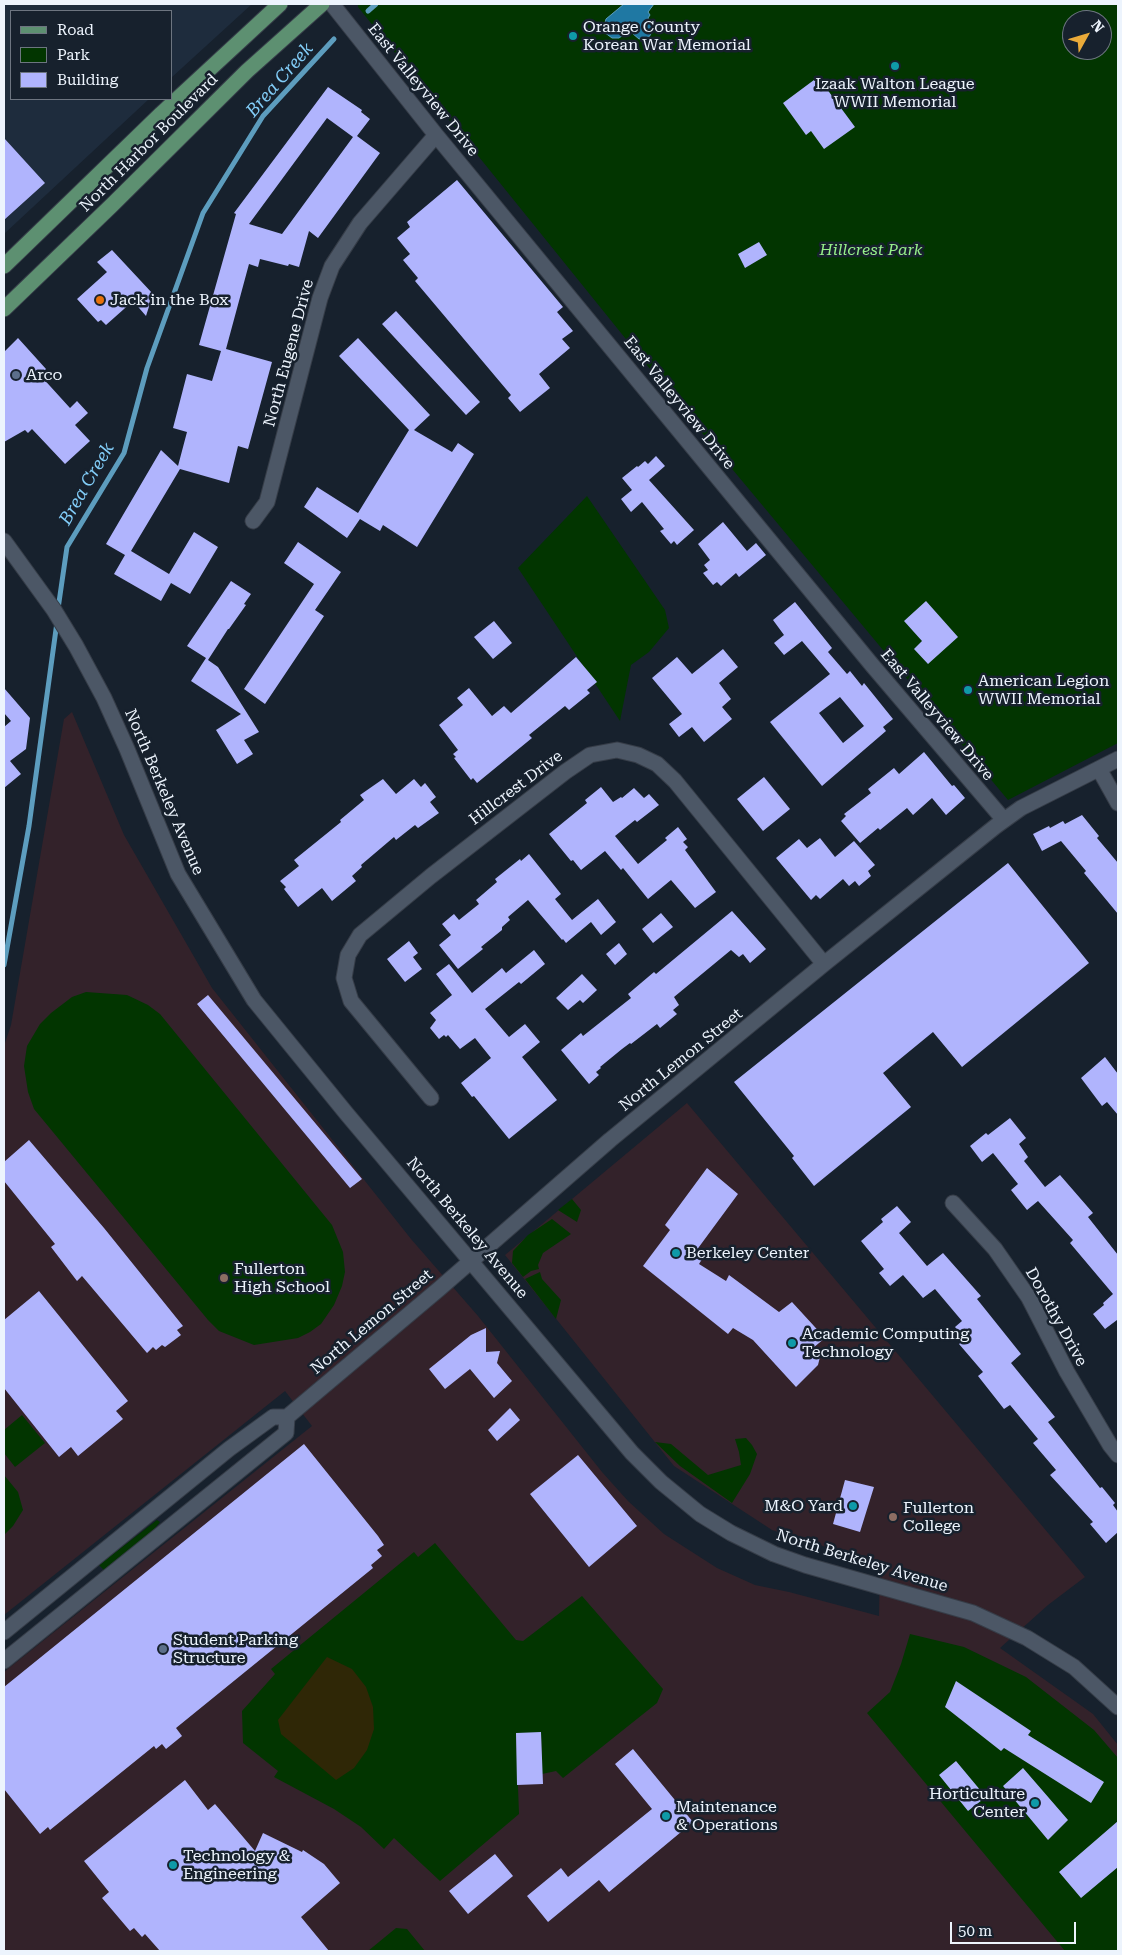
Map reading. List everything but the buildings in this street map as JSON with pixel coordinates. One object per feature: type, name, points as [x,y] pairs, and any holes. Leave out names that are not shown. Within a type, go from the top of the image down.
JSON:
[{"type":"main road","name":"North Harbor Boulevard","points":[[4,266],[161,114],[280,4]]},
{"type":"main road","name":"North Harbor Boulevard","points":[[4,309],[112,206],[247,71],[322,4]]},
{"type":"street","name":"East Valleyview Drive","points":[[332,4],[436,135],[872,665],[1004,820]]},
{"type":"street","name":"North Eugene Drive","points":[[253,521],[267,502],[320,298],[332,266],[360,223],[436,135]]},
{"type":"street","name":"North Berkeley Avenue","points":[[4,541],[54,610],[76,646],[104,698],[127,749],[178,874],[254,1000],[352,1120],[472,1260],[632,1453],[661,1482],[700,1514],[731,1533],[774,1554],[805,1565],[973,1613],[1027,1638],[1074,1667],[1118,1708]]},
{"type":"street","name":"Hillcrest Drive","points":[[431,1098],[350,1001],[344,978],[348,954],[360,935],[423,882],[565,772],[590,755],[617,750],[638,755],[657,764],[675,781],[824,964]]},
{"type":"street","name":"North Lemon Street","points":[[4,1632],[237,1444],[273,1417],[287,1417],[610,1140],[824,964],[1004,820],[1022,808],[1118,759]]},
{"type":"street","points":[[1099,769],[1118,803]]},
{"type":"street","name":"Dorothy Drive","points":[[953,1203],[995,1249],[1029,1298],[1066,1372],[1118,1455]]},
{"type":"street","name":"North Lemon Street","points":[[4,1662],[286,1433],[287,1417]]},
{"type":"shaded area","points":[[4,4],[252,4],[172,77],[172,10],[10,10],[10,100],[148,100],[4,234]]},
{"type":"shaded area","points":[[72,712],[124,835],[212,988],[411,1239],[478,1316],[602,1472],[628,1501],[664,1534],[717,1568],[755,1585],[879,1616],[880,1564],[772,1530],[674,1466],[505,1255],[687,1103],[1085,1577],[1048,1605],[1000,1648],[1093,1714],[1118,1745],[1118,1951],[4,1951],[4,1672],[312,1426],[285,1391],[4,1615],[4,1046],[11,1025],[64,719]]},
{"type":"green space","name":"Hillcrest Park","points":[[358,4],[1118,4],[1118,743],[1008,800],[688,416],[358,7]]},
{"type":"green space","points":[[587,496],[665,610],[669,628],[649,652],[631,665],[620,721],[518,568]]},
{"type":"green space","points":[[86,992],[127,995],[148,1005],[160,1014],[332,1225],[343,1252],[345,1272],[342,1286],[334,1305],[321,1324],[310,1332],[298,1338],[254,1345],[219,1331],[34,1109],[28,1092],[24,1066],[27,1046],[40,1024],[51,1013],[72,997]]},
{"type":"green space","points":[[572,1199],[581,1210],[577,1222],[558,1210]]},
{"type":"green space","points":[[552,1219],[571,1234],[543,1253],[538,1265],[539,1269],[531,1271],[523,1277],[512,1263],[513,1251],[528,1235]]},
{"type":"green space","points":[[540,1272],[542,1279],[561,1300],[556,1319],[525,1279]]},
{"type":"green space","points":[[22,1415],[45,1443],[15,1467],[4,1453],[4,1430]]},
{"type":"green space","points":[[746,1438],[757,1454],[750,1474],[732,1503],[680,1466],[655,1442],[671,1444],[708,1475],[741,1465],[735,1439]]},
{"type":"green space","points":[[4,1475],[18,1492],[23,1510],[13,1526],[4,1535]]},
{"type":"green space","points":[[157,1520],[160,1522],[151,1533],[104,1570],[99,1565]]},
{"type":"green space","points":[[435,1543],[516,1640],[523,1641],[582,1596],[663,1689],[657,1703],[563,1778],[556,1771],[542,1774],[541,1733],[516,1733],[519,1814],[440,1881],[394,1838],[384,1849],[361,1827],[334,1809],[274,1777],[278,1771],[243,1743],[242,1711],[275,1674],[271,1669],[414,1552],[418,1557]]},
{"type":"green space","points":[[910,1634],[964,1647],[1026,1677],[1094,1730],[1118,1758],[1118,1951],[1065,1951],[867,1713],[890,1692]]},
{"type":"green space","points":[[396,1928],[407,1929],[425,1951],[368,1951]]},
{"type":"sand","points":[[327,1657],[352,1669],[366,1687],[373,1707],[374,1729],[367,1750],[354,1768],[336,1780],[281,1734],[278,1720]]},
{"type":"water","points":[[624,4],[654,4],[648,12],[650,15],[648,18],[654,29],[649,37],[639,39],[632,33],[628,36],[626,33],[619,38],[612,38],[604,32],[606,19]]},
{"type":"waterway","name":"Brea Creek","points":[[368,11],[376,4]]},
{"type":"waterway","name":"Brea Creek","points":[[58,609],[67,547],[124,453],[147,368],[203,213],[263,116],[334,39]]},
{"type":"waterway","name":"Brea Creek","points":[[4,965],[29,826],[57,622]]},
{"type":"place","name":"Orange County Korean War Memorial","points":[[573,36]]},
{"type":"place","name":"Izaak Walton League WWII Memorial","points":[[895,66]]},
{"type":"place","name":"Jack in the Box","points":[[100,300]]},
{"type":"place","name":"Arco","points":[[16,375]]},
{"type":"place","name":"American Legion WWII Memorial","points":[[968,690]]},
{"type":"place","name":"Berkeley Center","points":[[676,1253]]},
{"type":"place","name":"Fullerton High School","points":[[224,1278]]},
{"type":"place","name":"Academic Computing Technology","points":[[792,1343]]},
{"type":"place","name":"M&O Yard","points":[[853,1506]]},
{"type":"place","name":"Fullerton College","points":[[893,1517]]},
{"type":"place","name":"Student Parking Structure","points":[[163,1649]]},
{"type":"place","name":"Horticulture Center","points":[[1035,1803]]},
{"type":"place","name":"Maintenance & Operations","points":[[666,1816]]},
{"type":"place","name":"Technology & Engineering","points":[[173,1865]]}]
